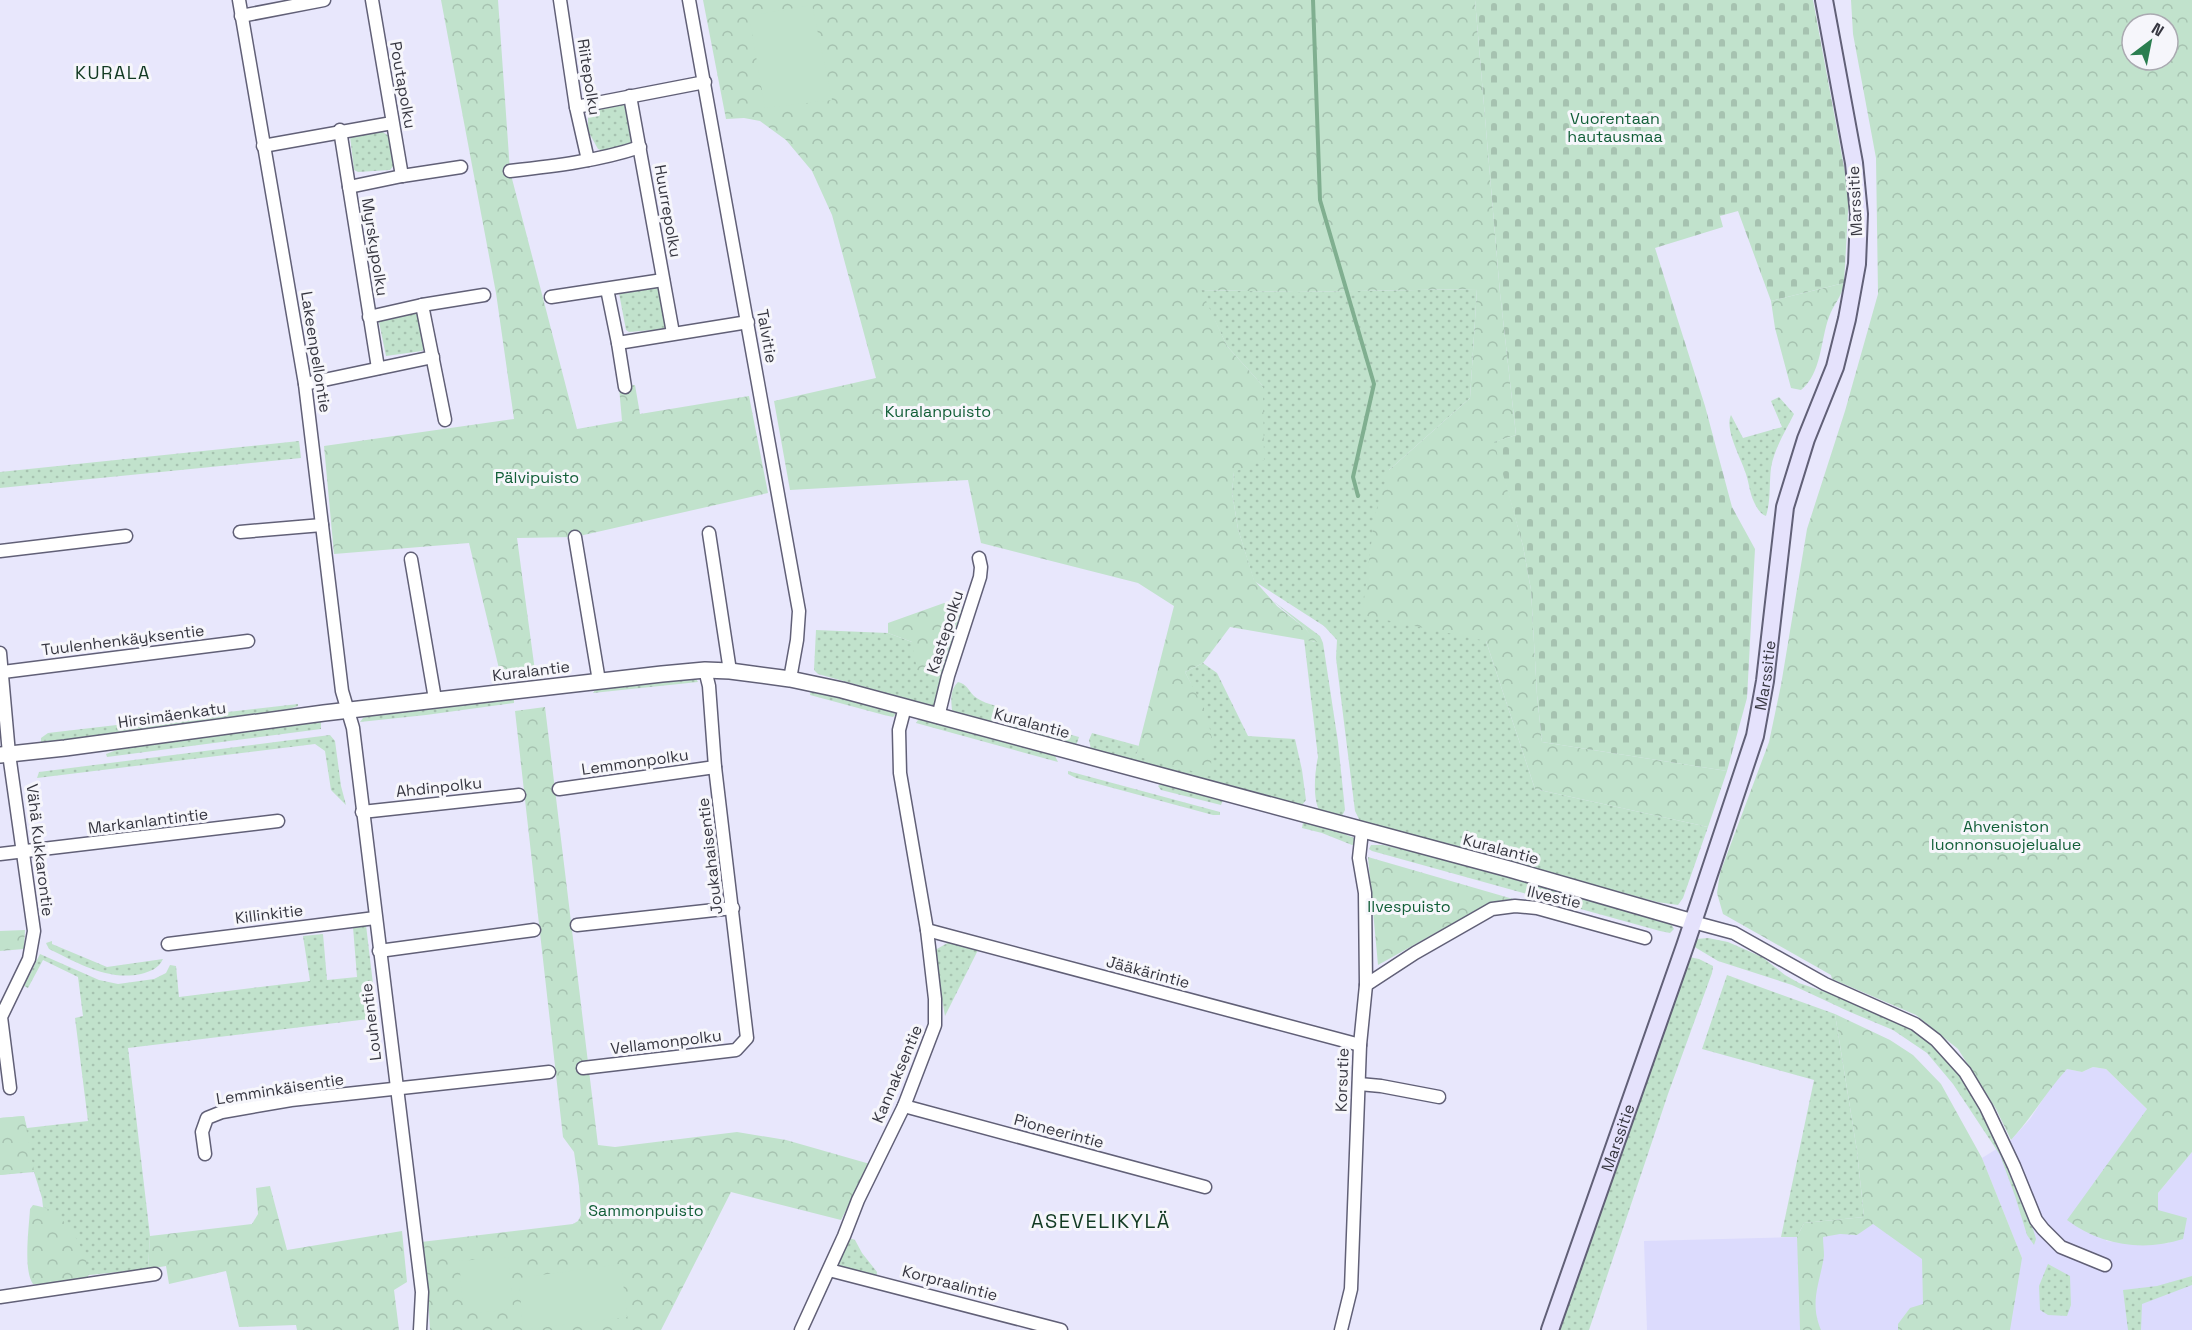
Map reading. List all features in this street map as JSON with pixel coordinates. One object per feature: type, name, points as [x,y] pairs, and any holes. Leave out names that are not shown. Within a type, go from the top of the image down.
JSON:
[{"type":"main road","name":"Marssitie","points":[[1550,1330],[1693,922],[1755,736],[1765,681],[1785,507],[1803,449],[1835,368],[1847,319],[1857,264],[1859,214],[1854,163],[1824,0]]},
{"type":"street","name":"Lakeenpellontie","points":[[239,0],[306,384],[342,691],[348,710]]},
{"type":"street","points":[[241,16],[318,0]]},
{"type":"street","name":"Poutapolku","points":[[372,0],[402,176]]},
{"type":"street","name":"Riitepolku","points":[[560,0],[576,107],[588,160]]},
{"type":"street","name":"Talvitie","points":[[689,0],[799,611],[797,640],[790,679]]},
{"type":"street","points":[[576,107],[705,82]]},
{"type":"street","name":"Huurrepolku","points":[[630,96],[673,333]]},
{"type":"street","points":[[263,146],[340,130],[392,123]]},
{"type":"street","name":"Myrskypolku","points":[[340,130],[378,368]]},
{"type":"street","points":[[510,171],[588,160],[640,147]]},
{"type":"street","points":[[349,187],[402,176],[461,168]]},
{"type":"street","points":[[551,297],[663,280]]},
{"type":"street","points":[[607,289],[625,387]]},
{"type":"street","points":[[369,317],[484,295]]},
{"type":"street","points":[[423,305],[445,420]]},
{"type":"street","points":[[618,343],[748,322]]},
{"type":"street","points":[[306,384],[433,357]]},
{"type":"street","points":[[240,532],[322,525]]},
{"type":"street","points":[[709,533],[729,671]]},
{"type":"street","points":[[0,550],[126,536]]},
{"type":"street","points":[[575,537],[599,681]]},
{"type":"street","name":"Kastepolku","points":[[938,717],[948,676],[980,577],[979,558]]},
{"type":"street","points":[[411,559],[435,699]]},
{"type":"street","name":"Tuulenhenkäyksentie","points":[[3,672],[248,641]]},
{"type":"street","name":"Vähä Kukkarontie","points":[[0,652],[3,672],[5,754],[34,931],[32,948],[18,985],[1,1017],[10,1088]]},
{"type":"street","name":"Kuralantie","points":[[348,710],[705,670],[790,679],[842,690],[1509,869],[1693,922]]},
{"type":"street","name":"Joukahaisentie","points":[[705,670],[709,686],[747,1038]]},
{"type":"street","name":"Kannaksentie","points":[[801,1330],[858,1200],[903,1106],[935,1025],[935,999],[927,930],[900,773],[899,730],[905,707]]},
{"type":"street","name":"Hirsimäenkatu","points":[[5,754],[348,710]]},
{"type":"street","name":"Louhentie","points":[[348,710],[422,1292],[420,1330]]},
{"type":"street","name":"Lemmonpolku","points":[[560,789],[716,767]]},
{"type":"street","name":"Ahdinpolku","points":[[362,812],[519,795]]},
{"type":"street","name":"Markanlantintie","points":[[0,854],[278,821]]},
{"type":"street","name":"Korsutie","points":[[1341,1330],[1351,1289],[1360,1045],[1366,985],[1365,893],[1359,858],[1362,831]]},
{"type":"street","name":"Ilvestie","points":[[1366,985],[1415,953],[1492,909],[1515,906],[1537,908],[1645,938]]},
{"type":"street","points":[[577,925],[733,908]]},
{"type":"street","name":"Killinkitie","points":[[168,944],[375,918]]},
{"type":"street","points":[[1693,922],[1734,933],[1826,984],[1915,1024],[1936,1040],[1965,1072],[1986,1107],[2036,1220],[2061,1247],[2105,1265]]},
{"type":"street","points":[[379,951],[534,930]]},
{"type":"street","name":"Jääkärintie","points":[[927,930],[1360,1045]]},
{"type":"street","name":"Vellamonpolku","points":[[583,1068],[736,1050],[747,1038]]},
{"type":"street","points":[[396,1090],[549,1072]]},
{"type":"street","points":[[1359,1084],[1439,1097]]},
{"type":"street","name":"Lemminkäisentie","points":[[205,1154],[202,1131],[207,1118],[222,1112],[291,1100],[396,1090]]},
{"type":"street","name":"Pioneerintie","points":[[903,1106],[1205,1187]]},
{"type":"street","name":"Korpraalintie","points":[[829,1270],[1061,1330]]},
{"type":"street","points":[[0,1297],[155,1274]]},
{"type":"shaded area","points":[[2093,1067],[2106,1069],[2147,1109],[2106,1241],[2142,1245],[2169,1243],[2157,1210],[2158,1193],[2192,1152],[2192,1330],[1647,1330],[1644,1241],[1797,1237],[1864,1217],[2022,1258],[1982,1158],[2011,1140],[2030,1119],[2051,1087],[2067,1069],[2082,1072]]},
{"type":"green space","name":"Pälvipuisto","points":[[441,0],[498,0],[510,171],[577,429],[622,421],[619,387],[635,385],[640,414],[749,396],[768,493],[575,537],[517,538],[535,671],[501,677],[469,543],[334,554],[324,446],[514,419],[496,293]]},
{"type":"green space","name":"Kuralanpuisto","points":[[703,0],[1475,0],[1500,293],[1516,435],[1495,442],[1523,546],[1531,590],[1542,742],[1727,771],[1708,827],[1535,789],[1486,641],[1362,615],[1375,514],[1389,470],[1470,398],[1477,289],[1295,292],[1201,290],[1227,346],[1263,386],[1264,460],[1234,472],[1232,492],[1238,529],[1254,580],[1277,606],[1305,628],[1317,642],[1230,627],[1203,663],[1185,672],[1206,712],[1213,743],[1210,776],[1136,756],[1174,606],[1138,583],[981,543],[968,480],[790,490],[774,401],[876,378],[832,215],[812,171],[786,140],[760,121],[744,118],[726,119]]},
{"type":"green space","name":"Vuorentaan hautausmaa","points":[[1475,0],[1813,0],[1849,194],[1844,283],[1771,301],[1738,211],[1720,216],[1723,227],[1655,248],[1705,406],[1732,507],[1755,549],[1747,698],[1727,771],[1542,742],[1531,590],[1523,546],[1494,442],[1516,435],[1500,293]]},
{"type":"green space","name":"Ahveniston luonnonsuojelualue","points":[[1851,0],[2192,0],[2192,1152],[2158,1193],[2158,1210],[2187,1218],[2183,1239],[2153,1245],[2122,1244],[2093,1235],[2067,1220],[2147,1109],[2106,1069],[2093,1067],[2082,1072],[2067,1069],[2011,1140],[1996,1109],[1958,1049],[1916,1015],[1832,979],[1831,975],[1723,914],[1717,893],[1720,873],[1769,742],[1781,685],[1807,529],[1845,411],[1878,294],[1876,158],[1853,34]]},
{"type":"green space","points":[[812,5],[832,100],[765,108],[749,16]]},
{"type":"green space","points":[[626,102],[634,142],[603,151],[598,149],[588,131],[588,113],[591,110]]},
{"type":"green space","points":[[381,131],[389,136],[396,163],[390,170],[358,172],[354,170],[350,136]]},
{"type":"green space","points":[[1844,283],[1829,317],[1813,375],[1801,390],[1791,388],[1775,328],[1771,301]]},
{"type":"green space","points":[[656,287],[660,290],[667,327],[629,332],[626,330],[619,293]]},
{"type":"green space","points":[[1477,289],[1470,398],[1389,470],[1486,641],[1535,789],[1708,827],[1683,898],[1678,905],[1657,902],[1361,823],[1355,811],[1336,658],[1337,640],[1324,626],[1254,581],[1238,529],[1232,492],[1234,472],[1263,386],[1227,346],[1200,290],[1295,292]]},
{"type":"green space","points":[[417,314],[424,349],[386,356],[379,322],[382,318]]},
{"type":"green space","points":[[1779,397],[1794,414],[1773,461],[1766,516],[1762,514],[1753,499],[1729,421],[1731,415],[1743,438],[1782,427],[1771,401]]},
{"type":"green space","points":[[299,441],[301,458],[0,488],[0,472]]},
{"type":"green space","points":[[1273,601],[1320,636],[1323,643],[1338,742],[1345,810],[1338,819],[1320,811],[1315,793],[1318,757],[1304,639],[1315,642],[1306,629]]},
{"type":"green space","points":[[944,603],[964,609],[946,675],[917,670],[912,642],[888,633],[888,623]]},
{"type":"green space","points":[[816,630],[888,633],[912,642],[946,675],[937,707],[818,674],[814,670]]},
{"type":"green space","points":[[1203,663],[1217,673],[1248,736],[1295,739],[1306,800],[1302,805],[1091,749],[1089,740],[1092,733],[1139,746],[1136,756],[1191,684],[1185,672]]},
{"type":"green space","points":[[691,677],[698,682],[593,693],[595,690],[607,687]]},
{"type":"green space","points":[[958,682],[980,700],[999,707],[994,723],[960,715],[952,710],[952,691]]},
{"type":"green space","points":[[811,690],[896,714],[893,717],[810,695]]},
{"type":"green space","points":[[514,699],[514,703],[360,722],[371,715]]},
{"type":"green space","points":[[298,704],[298,706],[271,715],[41,745],[41,738],[48,733]]},
{"type":"green space","name":"Sammonpuisto","points":[[545,707],[598,1145],[615,1147],[737,1132],[786,1140],[870,1164],[841,1220],[731,1192],[661,1330],[430,1330],[421,1242],[573,1224],[581,1215],[574,1152],[563,1137],[515,711]]},
{"type":"green space","points":[[1004,716],[1079,737],[1073,746],[1005,727]]},
{"type":"green space","points":[[317,719],[321,722],[321,729],[107,757],[106,754],[133,744]]},
{"type":"green space","points":[[924,719],[1050,754],[1055,756],[1058,762],[916,723]]},
{"type":"green space","points":[[330,735],[335,741],[346,805],[331,790],[325,751],[315,744],[37,778],[39,772]]},
{"type":"green space","points":[[1068,771],[1220,812],[1220,815],[1076,778],[1068,774]]},
{"type":"green space","points":[[1161,784],[1223,800],[1221,805],[1161,790],[1158,786]]},
{"type":"green space","points":[[1303,822],[1342,833],[1354,838],[1356,844],[1352,845],[1302,828]]},
{"type":"green space","points":[[1371,845],[1383,845],[1440,858],[1671,924],[1674,929],[1670,933],[1660,931],[1372,851],[1369,849]]},
{"type":"green space","name":"Ilvespuisto","points":[[1368,857],[1513,899],[1491,902],[1378,965]]},
{"type":"green space","points":[[366,925],[377,1018],[128,1048],[150,1236],[148,1269],[51,1279],[42,1198],[34,1172],[0,1175],[0,1118],[24,1116],[27,1128],[88,1121],[75,1018],[83,1016],[78,977],[43,960],[28,988],[24,986],[40,954],[99,980],[118,984],[154,979],[166,973],[170,965],[176,966],[179,997],[310,981],[303,936],[323,934],[327,980],[357,977],[353,927]]},
{"type":"green space","points":[[25,930],[24,949],[0,951],[0,931]]},
{"type":"green space","points":[[1708,938],[1728,942],[1762,957],[1799,983],[1890,1017],[1922,1037],[1943,1055],[1964,1082],[1998,1145],[2033,1229],[2036,1239],[2034,1245],[2027,1235],[2000,1155],[1953,1084],[1927,1053],[1893,1030],[1792,985],[1718,961],[1693,946],[1697,939]]},
{"type":"green space","points":[[52,941],[52,944],[107,967],[163,959],[148,972],[128,976],[116,975],[82,965],[49,949],[46,943]]},
{"type":"green space","points":[[951,941],[978,950],[945,1016],[935,950]]},
{"type":"green space","points":[[1689,957],[1713,966],[1712,973],[1668,1094],[1589,1330],[1558,1330]]},
{"type":"green space","points":[[1727,975],[1835,1014],[1857,1151],[1864,1217],[1804,1223],[1797,1237],[1781,1237],[1814,1080],[1702,1049]]},
{"type":"green space","points":[[1835,1014],[1890,1040],[1913,1055],[1941,1084],[1982,1158],[2022,1258],[2010,1330],[1898,1330],[1898,1324],[1910,1308],[1923,1304],[1922,1259],[1873,1224],[1857,1235],[1840,1234],[1823,1237],[1824,1256],[1816,1293],[1816,1310],[1821,1330],[1800,1330],[1797,1237],[1804,1223],[1864,1217],[1857,1151]]},
{"type":"green space","points":[[24,1116],[34,1171],[0,1175],[0,1118]]},
{"type":"green space","points":[[270,1186],[287,1250],[402,1231],[407,1282],[394,1290],[399,1330],[297,1330],[296,1325],[239,1327],[226,1271],[169,1284],[166,1266],[148,1269],[150,1236],[252,1224],[258,1214],[256,1188]]},
{"type":"green space","points":[[33,1205],[46,1208],[70,1229],[82,1249],[88,1269],[88,1278],[54,1284],[33,1284],[28,1269],[27,1248],[30,1209]]},
{"type":"green space","points":[[844,1236],[855,1240],[877,1272],[876,1281],[829,1270]]},
{"type":"green space","points":[[508,1257],[513,1309],[477,1313],[463,1304],[459,1261]]},
{"type":"green space","points":[[621,1264],[627,1317],[523,1330],[519,1278]]},
{"type":"green space","points":[[2048,1264],[2070,1276],[2071,1305],[2067,1316],[2048,1315],[2040,1310],[2039,1286]]},
{"type":"green space","points":[[2192,1276],[2192,1285],[2142,1304],[2141,1330],[2128,1330],[2123,1290],[2157,1286]]},
{"type":"waterway","points":[[1313,0],[1320,200],[1374,384],[1353,477],[1358,496]]},
{"type":"district","name":"KURALA","points":[[113,72]]},
{"type":"district","name":"ASEVELIKYLÄ","points":[[1101,1221]]}]
